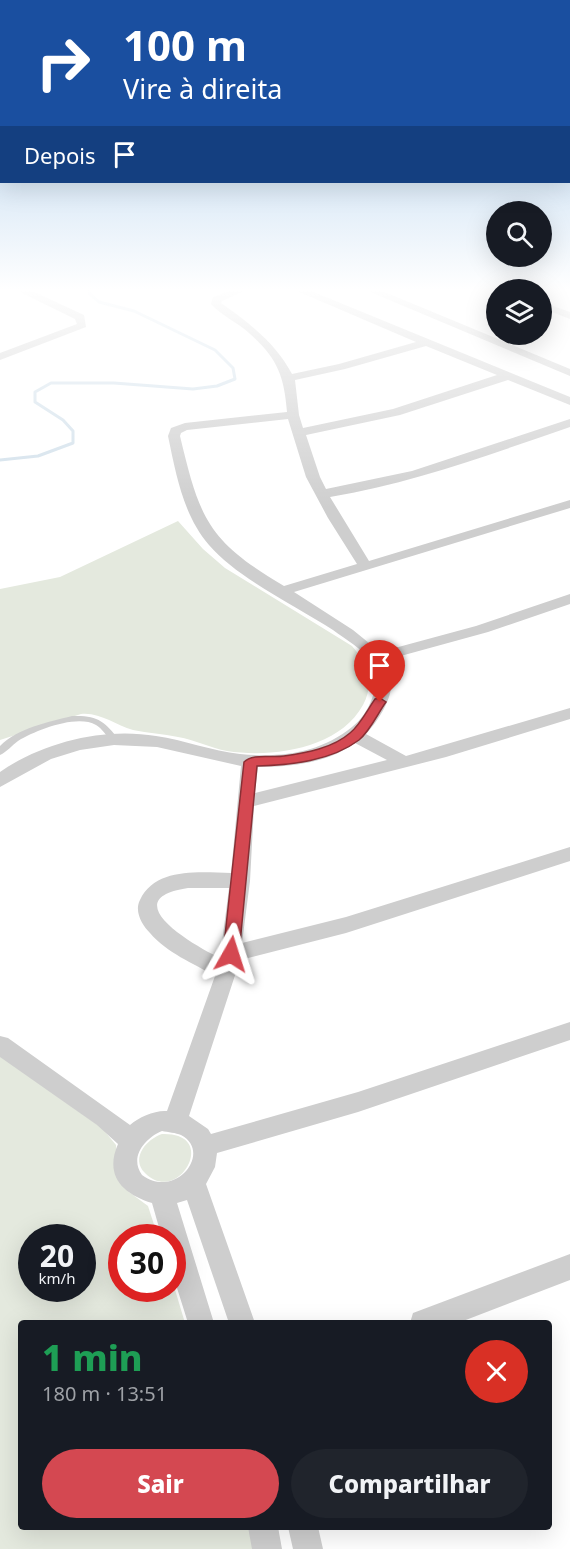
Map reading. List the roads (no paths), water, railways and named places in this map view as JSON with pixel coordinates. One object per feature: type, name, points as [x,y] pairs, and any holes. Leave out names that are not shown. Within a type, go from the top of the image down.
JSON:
[{"type":"street","points":[[281,363],[288,378],[293,415],[313,477],[366,567]]},
{"type":"street","points":[[288,378],[354,363]]},
{"type":"street","points":[[477,363],[570,401]]},
{"type":"street","points":[[547,363],[570,373]]},
{"type":"street","points":[[299,434],[396,411],[507,376]]},
{"type":"street","points":[[0,781],[37,758],[103,740],[154,740],[250,762],[283,761],[322,753],[356,736],[372,715],[384,687],[381,665],[362,644],[232,561],[204,529],[184,477],[174,436],[175,431],[185,427],[293,415]]},
{"type":"street","points":[[322,494],[374,484],[466,458],[570,423]]},
{"type":"street","points":[[282,591],[570,504]]},
{"type":"street","points":[[376,658],[482,629],[570,599]]},
{"type":"street","points":[[245,802],[440,753],[570,713]]},
{"type":"street","points":[[356,736],[404,762]]},
{"type":"street","points":[[175,1121],[229,963],[240,881],[250,762]]},
{"type":"street","points":[[240,881],[173,882],[154,892],[148,902],[150,919],[156,928],[183,947],[229,963],[570,854]]},
{"type":"street","points":[[205,1146],[358,1102],[570,1031]]},
{"type":"street","points":[[0,1045],[105,1118],[131,1140]]},
{"type":"street","points":[[175,1121],[187,1124],[197,1131],[205,1146],[206,1164],[200,1176],[177,1192],[162,1194],[148,1192],[136,1185],[128,1175],[124,1162],[126,1151],[131,1140],[139,1131],[150,1125],[175,1121]]},
{"type":"street","points":[[193,1182],[241,1320]]},
{"type":"street","points":[[162,1194],[200,1320]]},
{"type":"street","points":[[431,1320],[570,1267]]},
{"type":"street","points":[[264,1530],[267,1549]]},
{"type":"street","points":[[304,1530],[308,1549]]},
{"type":"lane","points":[[0,752],[5,744],[18,736],[72,719],[100,723],[115,740]]},
{"type":"waterway","points":[[0,460],[38,456],[73,443],[73,431],[63,420],[35,402],[35,392],[51,383],[114,383],[193,389],[217,386],[235,379],[233,368],[228,363]]}]
